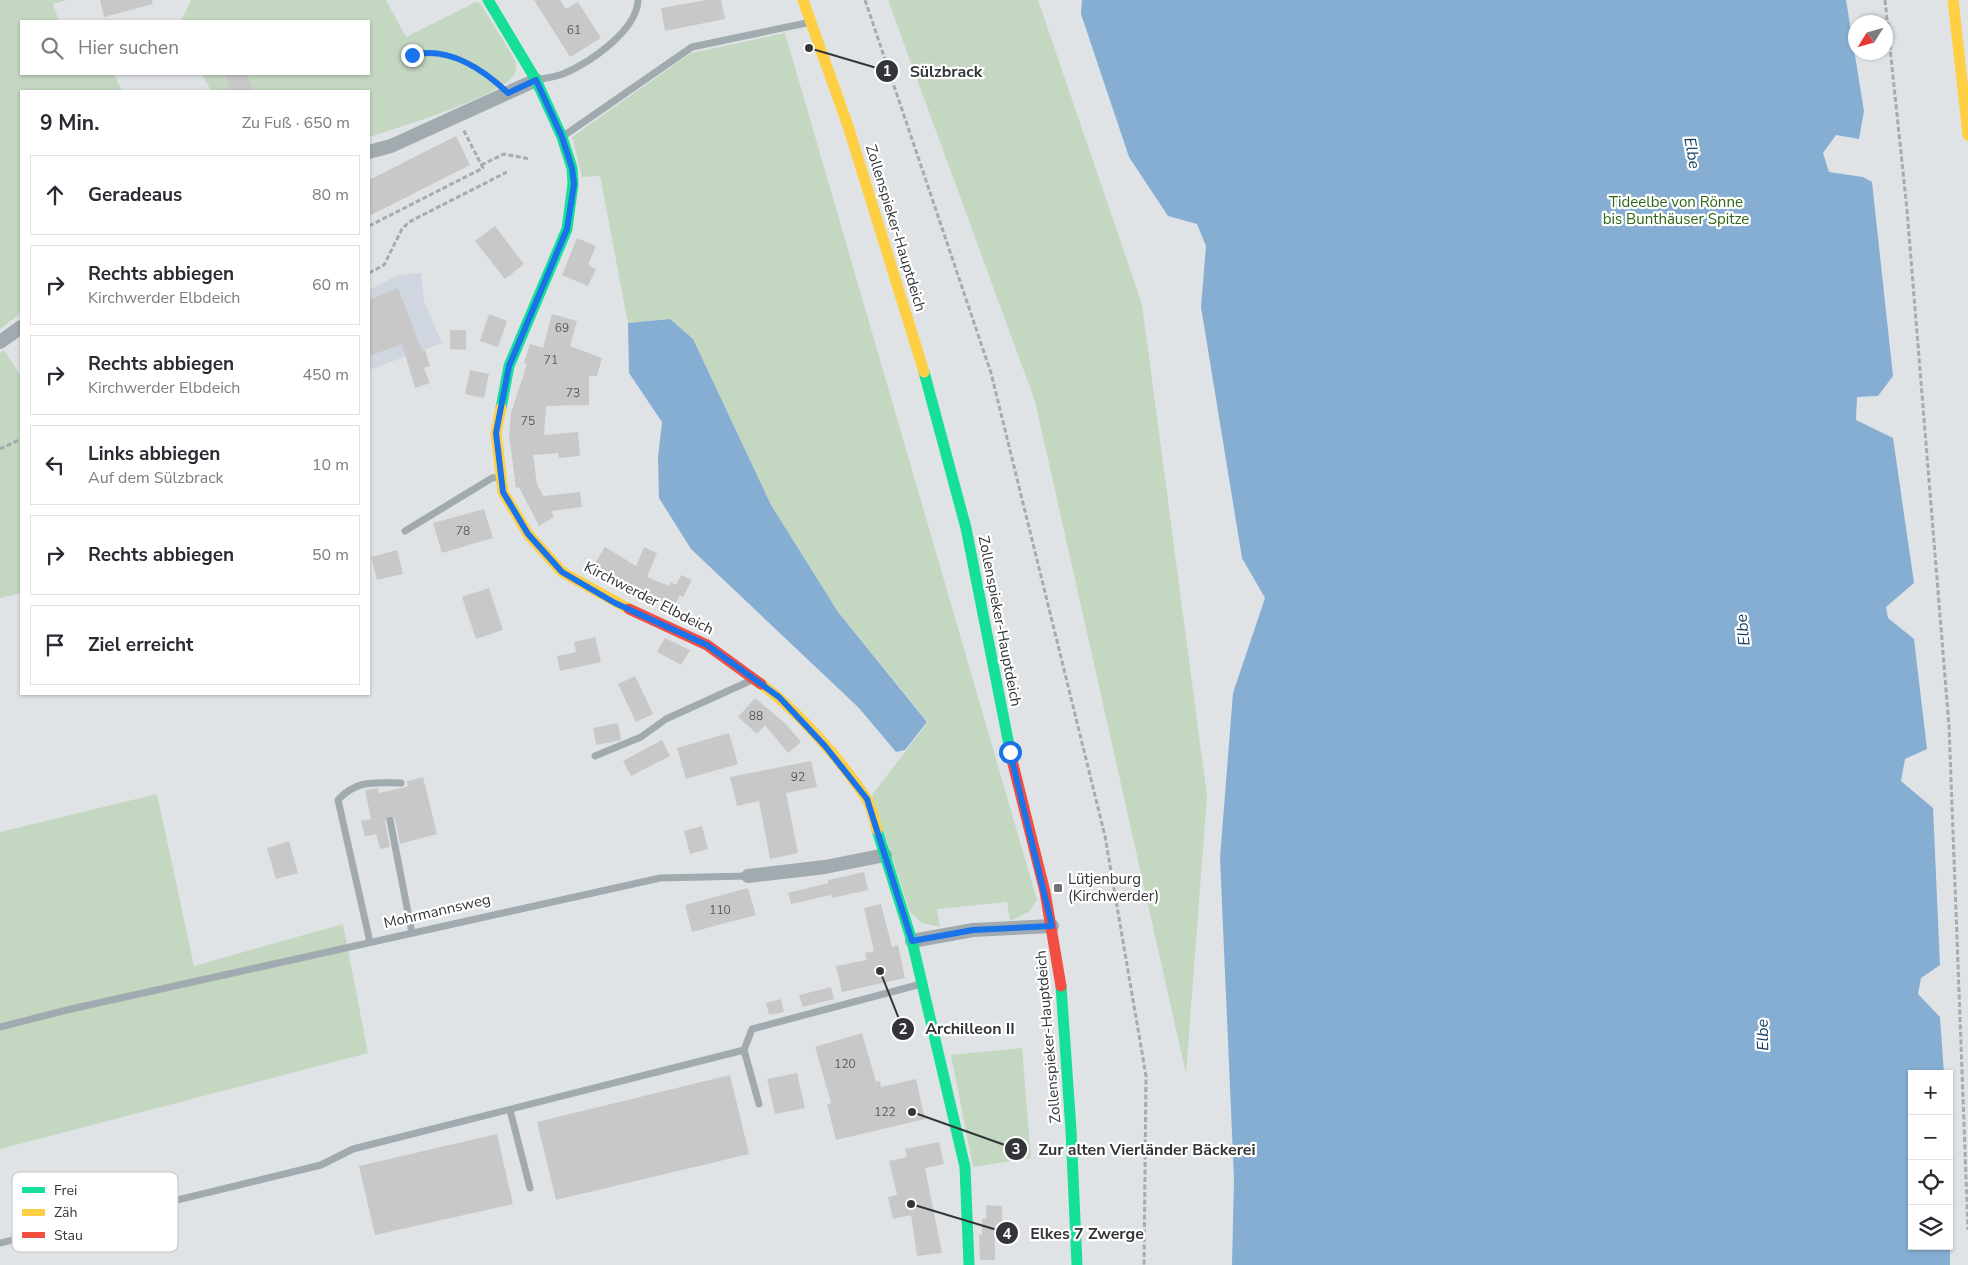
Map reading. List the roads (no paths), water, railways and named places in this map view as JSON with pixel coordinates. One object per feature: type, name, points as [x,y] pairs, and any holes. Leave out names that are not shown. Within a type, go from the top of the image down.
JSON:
[{"type":"street","name":"Kirchwerder Elbdeich","points":[[488,0],[536,80],[562,137],[572,168],[574,184],[567,229],[509,366],[496,433],[503,492],[528,534],[562,572],[615,603],[707,645],[779,697],[825,746],[867,799],[912,941],[965,1167],[969,1265]]},
{"type":"street","name":"Zollenspieker-Hauptdeich","points":[[803,0],[848,126],[931,394],[966,528],[1010,752],[1052,926],[1061,983],[1077,1265]]},
{"type":"street","points":[[1953,0],[1968,129]]},
{"type":"street","points":[[370,152],[391,146],[536,80]]},
{"type":"street","points":[[0,342],[20,328]]},
{"type":"street","name":"Mohrmannsweg","points":[[748,876],[825,867],[885,855]]},
{"type":"street","points":[[912,941],[973,930],[1052,926]]},
{"type":"lane","points":[[536,80],[562,74],[613,43],[632,18],[638,0]]},
{"type":"lane","points":[[562,137],[692,47],[811,22]]},
{"type":"lane","points":[[405,531],[492,478],[501,477]]},
{"type":"lane","points":[[595,756],[641,738],[666,719],[754,679]]},
{"type":"lane","points":[[370,942],[338,800],[348,789],[366,782],[401,783]]},
{"type":"lane","points":[[390,820],[412,933]]},
{"type":"lane","name":"Mohrmannsweg","points":[[0,1027],[81,1006],[660,878],[748,876]]},
{"type":"lane","points":[[759,1104],[744,1050],[752,1029],[922,983]]},
{"type":"lane","points":[[178,1200],[321,1165],[353,1149],[744,1050]]},
{"type":"lane","points":[[510,1110],[530,1188]]},
{"type":"water","name":"Elbe","points":[[1082,0],[1846,0],[1848,15],[1848,60],[1856,60],[1864,111],[1859,139],[1836,135],[1823,153],[1829,172],[1863,177],[1872,182],[1893,376],[1878,396],[1857,397],[1856,420],[1893,438],[1914,583],[1886,607],[1888,618],[1914,639],[1927,749],[1905,759],[1901,781],[1933,808],[1940,965],[1921,978],[1918,994],[1940,1017],[1944,1070],[1908,1070],[1908,1250],[1950,1250],[1950,1265],[1232,1265],[1234,1179],[1220,858],[1233,693],[1265,598],[1242,558],[1201,307],[1206,246],[1197,224],[1168,216],[1129,157],[1081,14]]},
{"type":"water","points":[[670,319],[693,339],[771,505],[838,612],[927,722],[905,750],[896,752],[859,708],[691,549],[659,498],[658,457],[662,422],[629,373],[628,323]]},
{"type":"place","name":"Sülzbrack","points":[[809,48]]},
{"type":"place","name":"Lütjenburg (Kirchwerder)","points":[[1058,888]]},
{"type":"place","name":"Archilleon II","points":[[880,971]]},
{"type":"place","name":"Zur alten Vierländer Bäckerei","points":[[912,1112]]},
{"type":"place","name":"Elkes 7 Zwerge","points":[[911,1204]]},
{"type":"park label","name":"Tideelbe von Rönne bis Bunthäuser Spitze","points":[[1676,210]]}]
